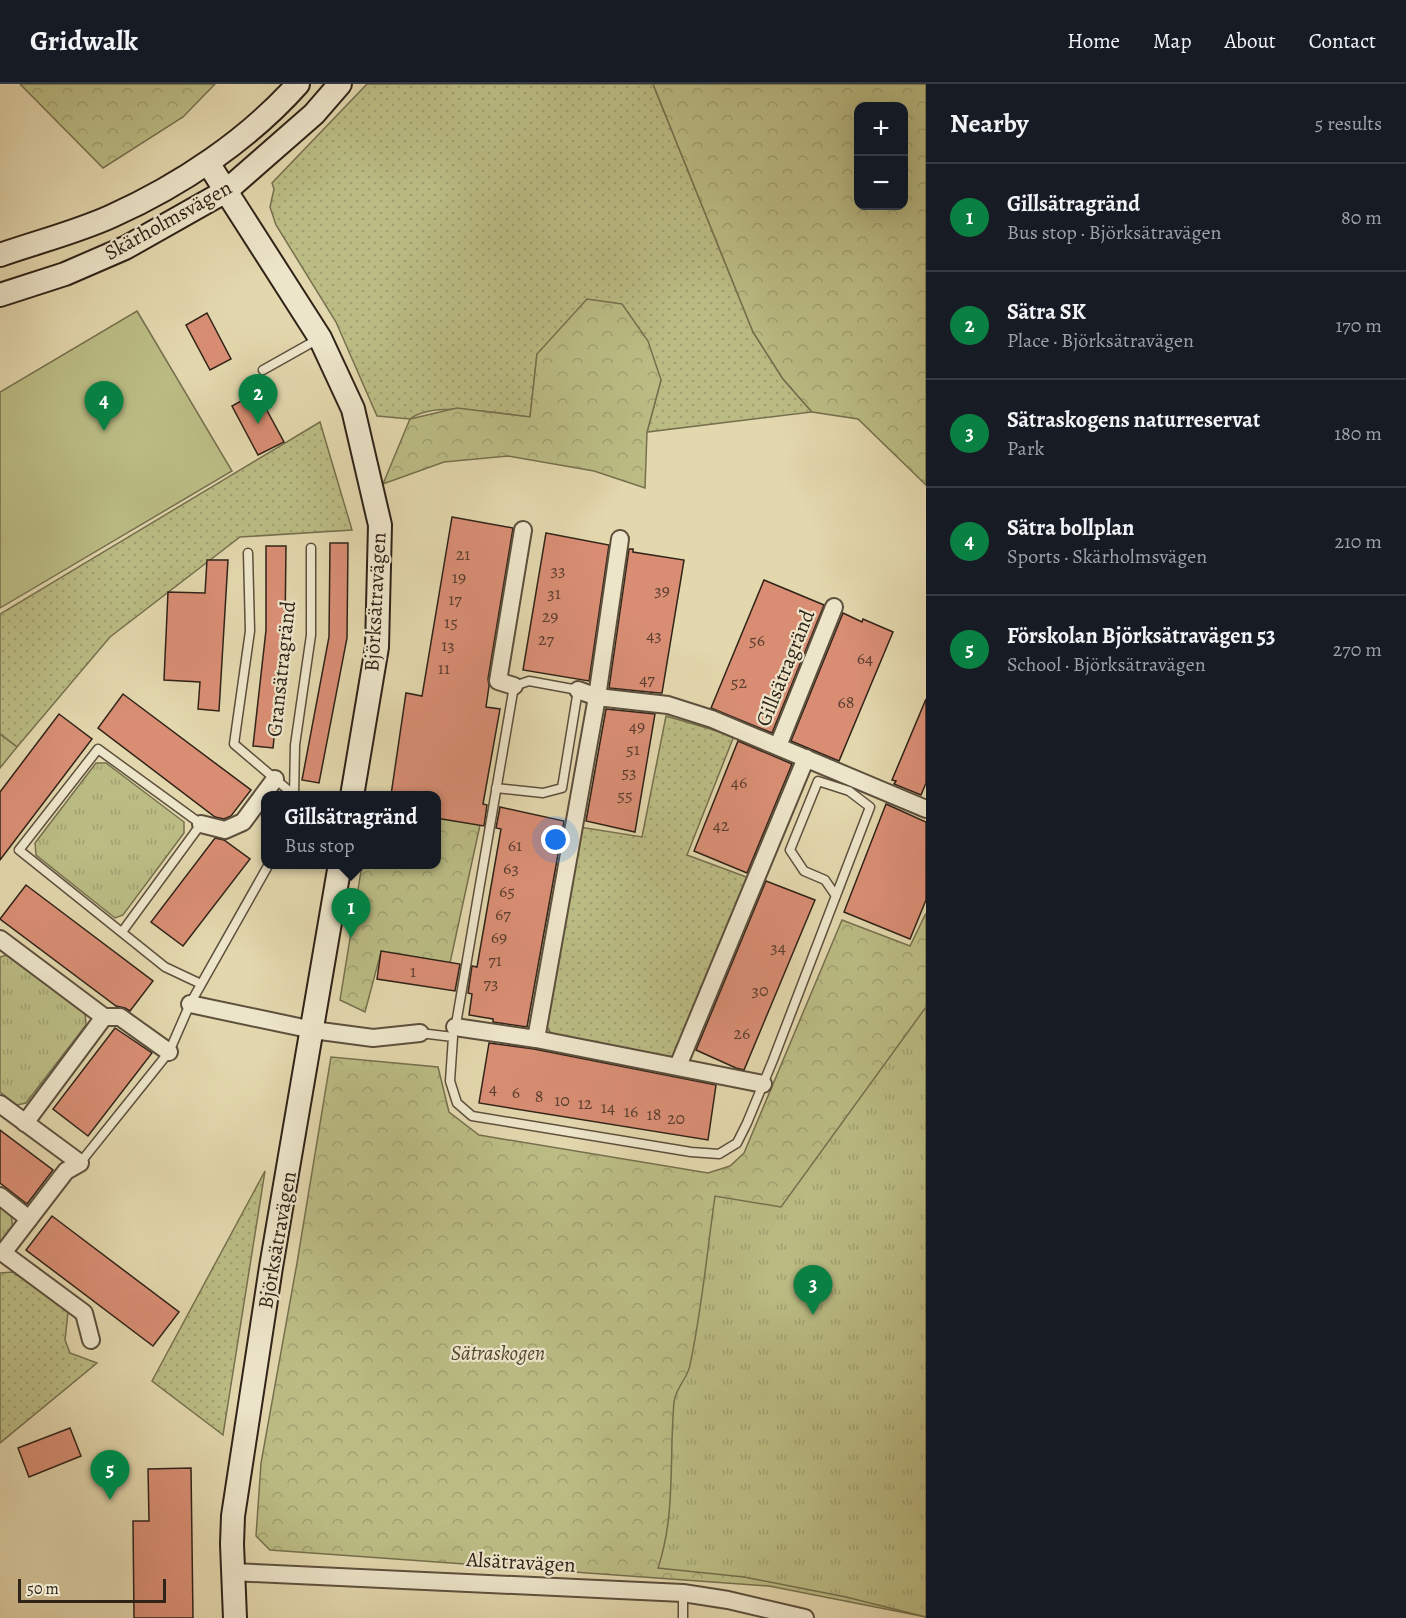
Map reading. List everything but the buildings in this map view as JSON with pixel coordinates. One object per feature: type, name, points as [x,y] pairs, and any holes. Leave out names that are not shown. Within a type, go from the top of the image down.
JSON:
[{"type":"street","name":"Skärholmsvägen","points":[[0,255],[111,216],[158,192],[208,163],[252,128],[298,84]]},
{"type":"street","name":"Skärholmsvägen","points":[[0,295],[65,274],[124,248],[226,191],[314,114],[340,84]]},
{"type":"street","name":"Björksätravägen","points":[[208,163],[320,338],[352,409],[380,525],[377,647],[353,791]]},
{"type":"street","points":[[514,686],[498,681],[523,530]]},
{"type":"street","points":[[536,1039],[597,697],[620,539]]},
{"type":"street","name":"Gillsätragränd","points":[[778,746],[834,607]]},
{"type":"street","name":"Gillsätragränd","points":[[579,690],[597,697],[668,705],[712,719],[926,809]]},
{"type":"street","points":[[678,1066],[806,758]]},
{"type":"street","points":[[266,791],[275,779]]},
{"type":"street","points":[[201,824],[225,830],[243,822],[261,798]]},
{"type":"street","name":"Björksätravägen","points":[[235,1618],[232,1572],[233,1516],[271,1267],[339,869]]},
{"type":"street","points":[[0,939],[104,1017],[120,1017],[169,1052]]},
{"type":"street","points":[[190,1004],[313,1030],[373,1038],[420,1033]]},
{"type":"street","points":[[25,1123],[104,1017]]},
{"type":"street","points":[[454,1032],[536,1039],[763,1084]]},
{"type":"street","points":[[0,1104],[80,1163],[66,1171],[1,1255],[84,1313],[91,1341]]},
{"type":"street","points":[[0,1196],[29,1219]]},
{"type":"street","name":"Alsätravägen","points":[[232,1572],[683,1593],[728,1600],[805,1618]]},
{"type":"lane","points":[[262,370],[320,338]]},
{"type":"lane","name":"Gransätragränd","points":[[294,791],[295,745],[311,634],[311,548]]},
{"type":"lane","name":"Gransätragränd","points":[[248,553],[250,631],[234,744],[289,791]]},
{"type":"lane","name":"Gillsätragränd","points":[[514,686],[529,681],[579,690]]},
{"type":"lane","points":[[514,686],[454,1032],[450,1081],[457,1103],[472,1116],[691,1152],[719,1154],[737,1143],[763,1084],[836,896],[870,807],[849,791],[818,781],[790,850],[804,870],[825,880],[836,896]]},
{"type":"lane","points":[[496,788],[543,794],[562,788],[579,690]]},
{"type":"lane","points":[[122,932],[201,824],[98,749],[19,850],[165,967],[201,984]]},
{"type":"lane","points":[[80,1163],[169,1052],[190,1004],[266,869]]},
{"type":"lane","points":[[420,1033],[454,1032]]},
{"type":"lane","points":[[682,1618],[683,1593]]},
{"type":"green space","points":[[20,84],[215,84],[183,117],[103,168]]},
{"type":"green space","points":[[367,84],[653,84],[753,332],[783,379],[812,412],[647,432],[661,380],[537,354],[530,417],[451,409],[421,413],[410,419],[377,416],[336,322],[276,225],[270,207],[274,189],[272,183]]},
{"type":"green space","points":[[653,84],[926,84],[926,485],[858,419],[812,412],[783,379],[753,332]]},
{"type":"green space","points":[[587,299],[622,304],[648,341],[661,380],[647,432],[645,488],[594,471],[508,456],[444,462],[383,484],[410,419],[457,408],[530,417],[537,354]]},
{"type":"green space","points":[[137,311],[232,471],[0,608],[0,392]]},
{"type":"green space","points":[[320,422],[352,530],[240,537],[110,637],[17,747],[0,734],[0,614]]},
{"type":"green space","points":[[666,716],[734,736],[687,855],[749,878],[676,1054],[670,1057],[552,1035],[547,1027],[580,827],[642,837]]},
{"type":"green space","points":[[0,734],[17,747],[0,768]]},
{"type":"green space","points":[[96,763],[106,763],[184,822],[184,833],[123,915],[115,918],[36,855],[35,843]]},
{"type":"green space","points":[[441,818],[480,825],[450,963],[381,952],[365,1012],[340,1000],[361,869],[441,869]]},
{"type":"green space","name":"Sätraskogen","points":[[926,913],[926,1617],[769,1586],[270,1550],[256,1536],[261,1463],[331,1057],[438,1067],[449,1112],[479,1135],[708,1173],[730,1166],[744,1153],[842,920],[910,946]]},
{"type":"green space","points":[[7,955],[85,1012],[86,1025],[26,1103],[17,1105],[0,1092],[0,957]]},
{"type":"green space","points":[[926,1007],[926,1617],[846,1597],[744,1577],[658,1568],[664,1548],[670,1507],[674,1402],[689,1370],[701,1302],[715,1196],[781,1207]]},
{"type":"green space","points":[[265,1171],[223,1435],[152,1381]]},
{"type":"green space","points":[[0,1207],[11,1215],[13,1228],[0,1245]]},
{"type":"green space","points":[[13,1272],[68,1312],[65,1340],[70,1353],[97,1363],[0,1443],[0,1273]]},
{"type":"place","name":"Sätra SK","points":[[258,424]]},
{"type":"place","name":"Sätra bollplan","points":[[104,431]]},
{"type":"place","name":"Gillsätragränd","points":[[351,938]]},
{"type":"place","name":"Sätraskogens naturreservat","points":[[813,1315]]},
{"type":"place","name":"Förskolan Björksätravägen 53","points":[[110,1500]]}]
